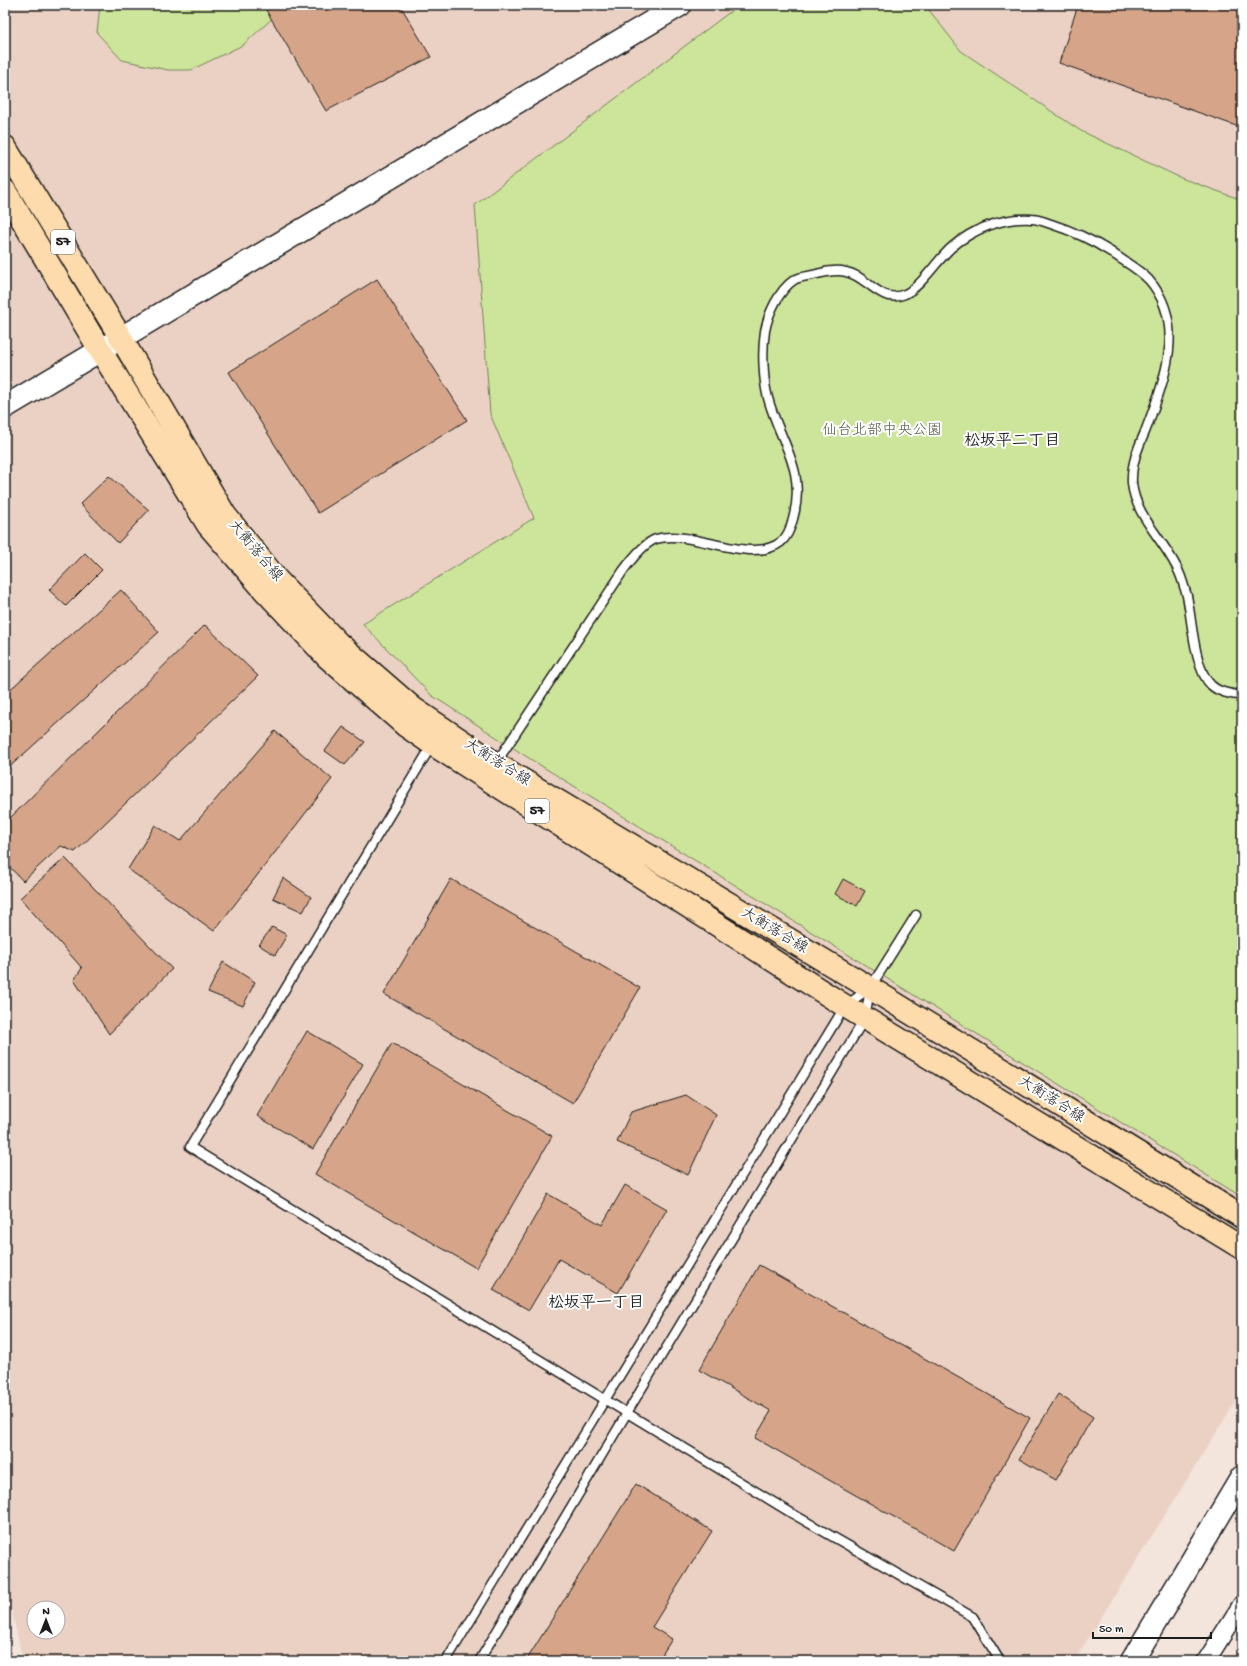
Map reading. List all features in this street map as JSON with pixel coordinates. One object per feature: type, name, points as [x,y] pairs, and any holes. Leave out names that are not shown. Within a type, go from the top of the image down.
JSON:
[{"type":"main road","name":"大衡落合線","points":[[5,147],[121,338],[225,515],[278,581],[338,643],[414,708],[496,764],[870,988],[1242,1217]]},
{"type":"main road","name":"大衡落合線","points":[[5,191],[100,350],[208,525],[266,592],[327,657],[406,726],[845,1006],[1242,1248]]},
{"type":"street","points":[[5,407],[680,5]]},
{"type":"street","points":[[1132,1661],[1242,1477]]},
{"type":"street","points":[[1206,1661],[1242,1604]]},
{"type":"lane","points":[[496,764],[623,570],[635,555],[654,539],[671,537],[687,538],[747,550],[764,549],[781,542],[791,528],[797,506],[798,488],[795,471],[768,396],[764,355],[765,331],[776,299],[794,280],[825,271],[845,271],[863,278],[878,292],[890,298],[906,294],[927,275],[951,248],[971,234],[999,222],[1033,219],[1068,229],[1097,243],[1124,261],[1148,280],[1167,310],[1170,346],[1167,364],[1153,409],[1133,463],[1132,484],[1136,502],[1170,553],[1178,570],[1186,594],[1201,669],[1210,685],[1219,690],[1235,695],[1242,695]]},
{"type":"lane","points":[[432,744],[190,1147],[792,1514],[973,1617],[1000,1661]]},
{"type":"lane","points":[[446,1661],[845,1006],[870,988],[916,915]]},
{"type":"lane","points":[[479,1661],[866,1018],[870,988]]},
{"type":"shaded area","points":[[5,5],[1242,5],[1242,1391],[1074,1661],[23,1661],[5,1580]]},
{"type":"green space","points":[[100,5],[287,5],[243,45],[191,70],[168,70],[122,60],[97,33]]},
{"type":"green space","name":"仙台北部中央公園","points":[[739,5],[925,5],[961,51],[1081,131],[1181,178],[1242,200],[1242,1197],[535,762],[431,695],[363,624],[534,518],[490,414],[475,205]]},
{"type":"building","points":[[263,5],[400,5],[431,57],[326,111]]},
{"type":"building","points":[[1078,5],[1242,5],[1242,128],[1059,63]]},
{"type":"building","points":[[377,279],[467,420],[318,513],[229,372]]},
{"type":"building","points":[[109,476],[149,510],[118,543],[80,504]]},
{"type":"building","points":[[85,553],[102,570],[66,606],[49,590]]},
{"type":"building","points":[[121,590],[159,632],[5,771],[5,694]]},
{"type":"building","points":[[205,625],[258,676],[75,852],[61,846],[23,881],[5,862],[5,823]]},
{"type":"building","points":[[343,727],[365,742],[345,765],[325,751]]},
{"type":"building","points":[[275,731],[332,779],[214,931],[128,869],[155,825],[180,841]]},
{"type":"building","points":[[65,858],[172,969],[109,1034],[74,980],[82,968],[20,898]]},
{"type":"building","points":[[283,878],[311,897],[303,912],[273,898]]},
{"type":"building","points":[[451,879],[640,988],[573,1103],[384,994]]},
{"type":"building","points":[[843,879],[865,891],[857,906],[835,894]]},
{"type":"building","points":[[272,927],[287,935],[275,955],[259,945]]},
{"type":"building","points":[[223,962],[255,982],[243,1006],[208,992]]},
{"type":"building","points":[[307,1031],[363,1064],[313,1149],[257,1116]]},
{"type":"building","points":[[392,1043],[552,1136],[476,1268],[315,1174]]},
{"type":"building","points":[[686,1095],[716,1115],[688,1175],[617,1142],[631,1112]]},
{"type":"building","points":[[625,1185],[667,1209],[618,1293],[559,1259],[529,1310],[493,1290],[548,1194],[602,1225]]},
{"type":"building","points":[[759,1265],[1030,1418],[954,1551],[755,1438],[771,1411],[699,1370]]},
{"type":"building","points":[[1058,1394],[1093,1417],[1056,1480],[1019,1459]]},
{"type":"building","points":[[636,1484],[712,1531],[652,1627],[672,1639],[658,1661],[526,1661]]},
{"type":"district","name":"松坂平二丁目","points":[[1012,442]]},
{"type":"district","name":"松坂平一丁目","points":[[596,1304]]}]
